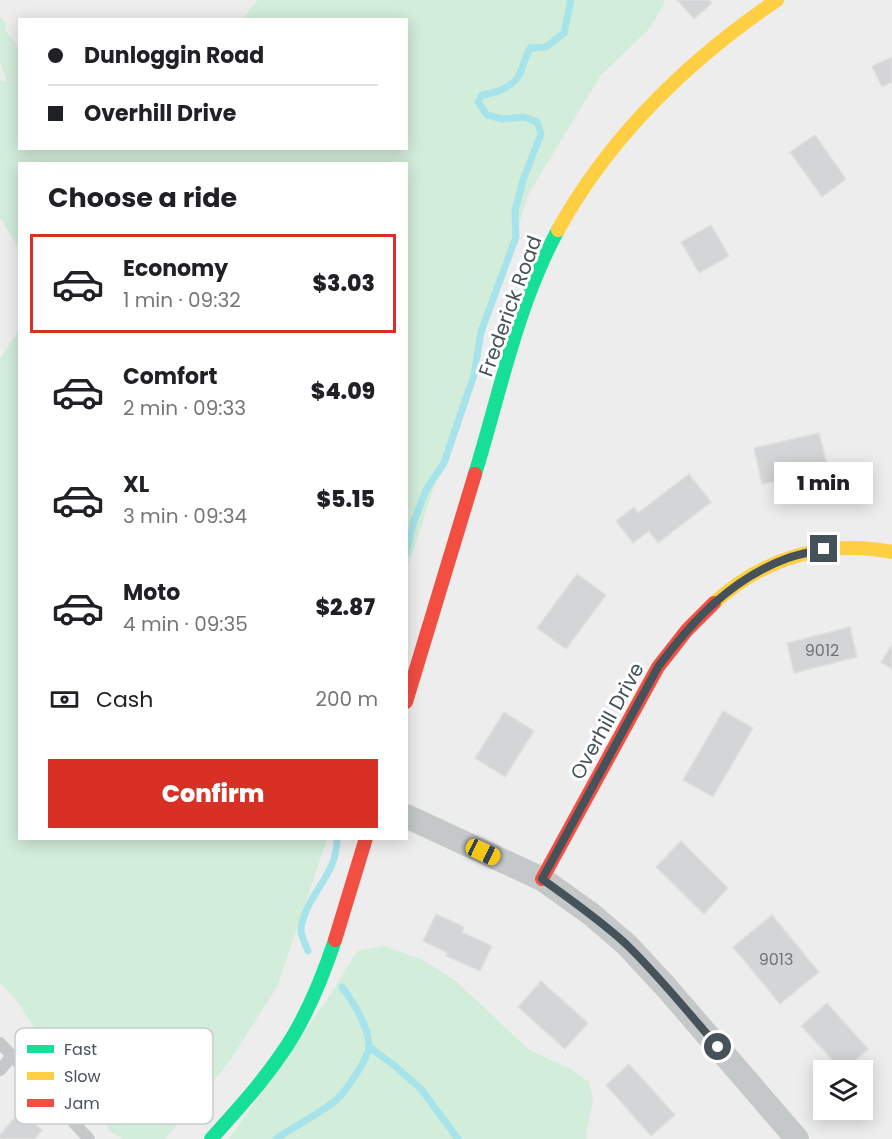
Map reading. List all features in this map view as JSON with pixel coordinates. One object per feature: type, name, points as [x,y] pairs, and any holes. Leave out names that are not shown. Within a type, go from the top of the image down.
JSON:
[{"type":"main road","name":"Frederick Road","points":[[408,695],[518,331],[542,261],[562,222],[589,179],[632,126],[729,34],[777,0]]},
{"type":"main road","name":"Overhill Drive","points":[[542,879],[658,667],[681,635],[713,603],[747,577],[788,557],[830,548],[874,547],[892,552]]},
{"type":"main road","points":[[211,1139],[283,1051],[313,997],[338,932],[365,840]]},
{"type":"street","points":[[408,817],[542,879],[591,914],[627,945],[666,987],[797,1139]]},
{"type":"lane","points":[[0,1043],[15,1059]]},
{"type":"lane","points":[[0,1070],[12,1056]]},
{"type":"lane","points":[[75,1124],[89,1139]]},
{"type":"green space","points":[[258,0],[664,0],[665,2],[649,29],[601,75],[529,193],[408,567],[408,162],[18,162],[18,248],[0,217],[0,80],[7,82],[0,62],[0,16],[6,24],[5,30],[18,47],[18,150],[408,150],[408,18],[243,18]]},
{"type":"green space","points":[[18,332],[18,840],[327,840],[277,987],[229,1062],[213,1081],[213,1028],[34,1028],[18,1003],[0,982],[0,359]]},
{"type":"green space","points":[[384,946],[423,960],[456,981],[529,1050],[569,1068],[589,1082],[593,1101],[587,1139],[229,1139],[329,997],[357,951]]},
{"type":"green space","points":[[105,1124],[177,1124],[165,1139],[122,1139],[110,1131]]},
{"type":"building","points":[[677,0],[709,0],[712,3],[694,19]]},
{"type":"building","points":[[892,57],[892,82],[882,87],[872,66]]},
{"type":"building","points":[[815,135],[846,179],[822,197],[790,152]]},
{"type":"building","points":[[711,225],[729,256],[699,273],[681,242]]},
{"type":"building","points":[[819,433],[828,468],[762,484],[754,448]]},
{"type":"building","points":[[689,474],[711,502],[658,543],[649,531],[633,543],[616,521],[634,507],[638,513]]},
{"type":"building","points":[[577,574],[606,595],[566,649],[537,628]]},
{"type":"building","points":[[850,627],[857,657],[794,673],[787,643]]},
{"type":"building","points":[[892,645],[892,669],[881,662]]},
{"type":"building","points":[[723,711],[753,728],[713,797],[683,780]]},
{"type":"building","points":[[504,712],[534,731],[505,777],[475,758]]},
{"type":"building","points":[[681,841],[728,888],[704,914],[656,867]]},
{"type":"building","points":[[436,914],[464,927],[462,932],[492,946],[480,971],[446,956],[448,953],[423,941]]},
{"type":"building","points":[[772,915],[819,972],[780,1004],[733,947]]},
{"type":"building","points":[[541,981],[588,1023],[565,1049],[518,1007]]},
{"type":"building","points":[[827,1003],[868,1049],[856,1060],[833,1060],[801,1026]]},
{"type":"building","points":[[629,1064],[675,1115],[651,1136],[606,1085]]},
{"type":"building","points":[[15,1117],[15,1124],[35,1124],[42,1130],[35,1139],[0,1139],[0,1135]]},
{"type":"waterway","points":[[408,545],[426,490],[444,463],[474,375],[481,332],[516,237],[515,211],[523,180],[541,134],[537,122],[524,117],[503,119],[487,115],[478,102],[482,95],[494,93],[515,81],[530,48],[546,47],[564,33],[571,0]]},
{"type":"waterway","points":[[308,951],[301,931],[304,917],[327,875],[336,851],[337,840]]},
{"type":"waterway","points":[[276,1139],[335,1101],[350,1083],[365,1058],[369,1045],[366,1030],[342,987]]},
{"type":"waterway","points":[[369,1047],[421,1089],[458,1139]]},
{"type":"traffic: fast","points":[[475,474],[520,319],[531,288],[558,230]]},
{"type":"traffic: fast","points":[[211,1139],[257,1086],[291,1040],[313,998],[335,940]]},
{"type":"traffic: slow","points":[[558,230],[602,163],[654,102],[713,48],[777,0]]},
{"type":"traffic: slow","points":[[714,603],[753,574],[797,556],[844,548],[892,552]]},
{"type":"traffic: jam","points":[[408,695],[475,474]]},
{"type":"traffic: jam","points":[[542,879],[658,667],[687,630],[714,603]]},
{"type":"traffic: jam","points":[[335,940],[365,840]]},
{"type":"route","points":[[718,1047],[627,945],[591,914],[542,879],[658,667],[681,635],[713,603],[747,577],[788,557],[824,549]]}]
